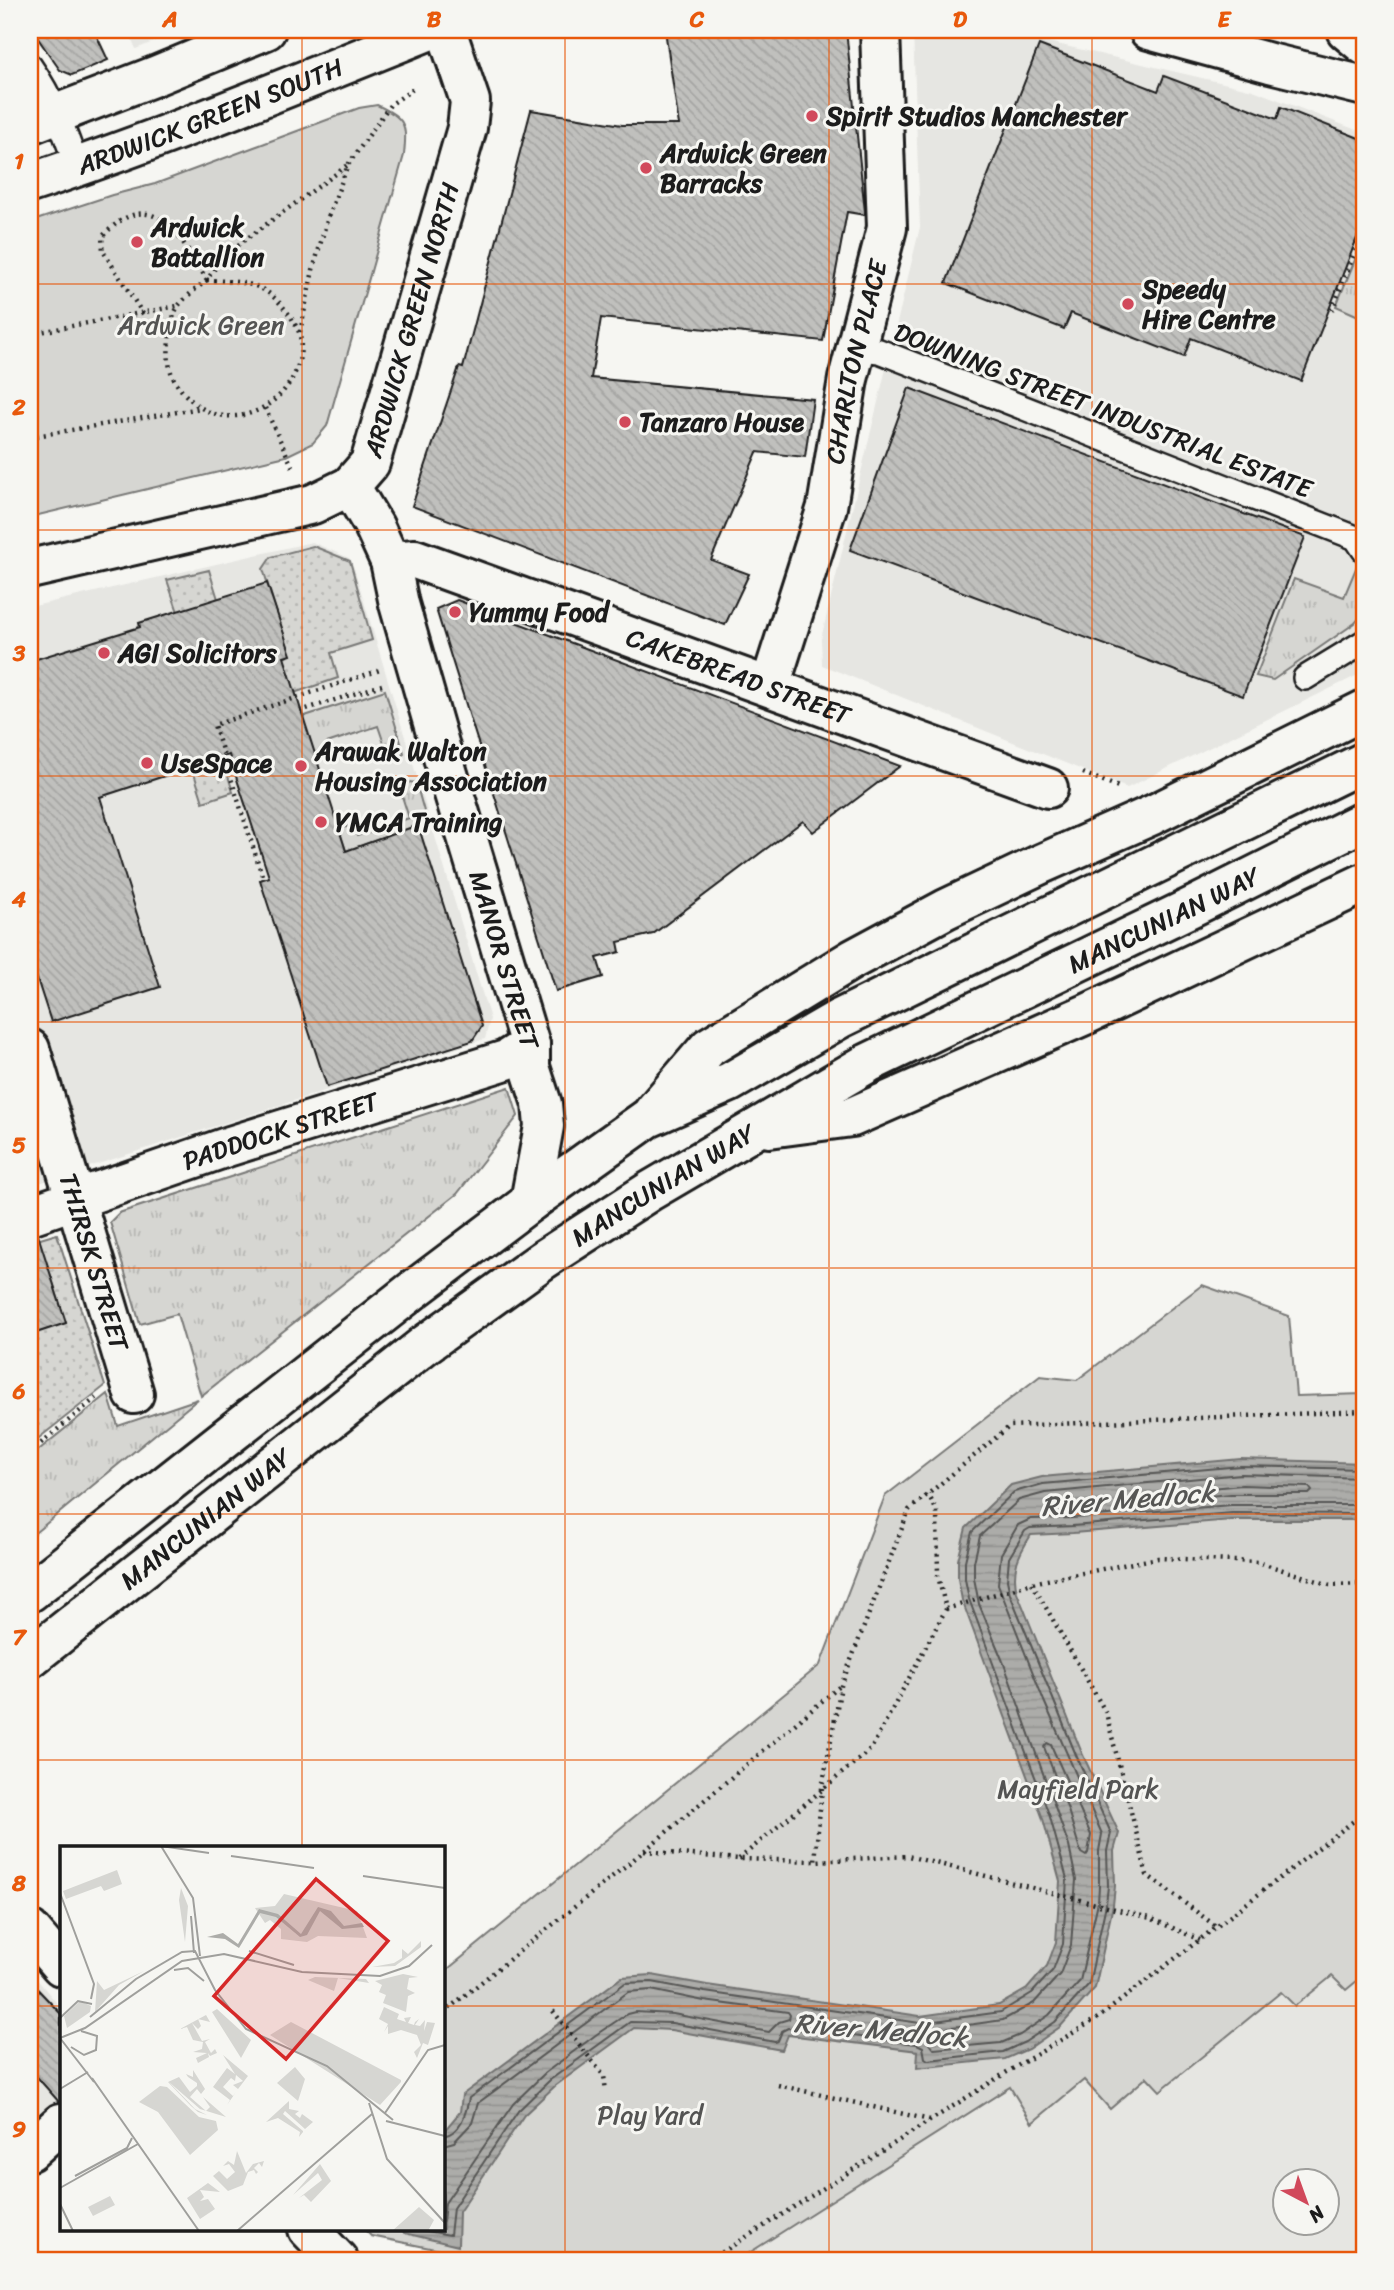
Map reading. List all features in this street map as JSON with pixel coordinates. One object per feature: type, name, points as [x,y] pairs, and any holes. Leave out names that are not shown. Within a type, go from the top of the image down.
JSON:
[{"type":"main road","points":[[44,119],[266,30]]},
{"type":"main road","name":"ARDWICK GREEN SOUTH","points":[[30,183],[271,94],[430,30]]},
{"type":"main road","name":"ARDWICK GREEN NORTH","points":[[30,569],[313,504],[350,486],[370,463],[467,128],[470,101],[446,30]]},
{"type":"main road","name":"CHARLTON PLACE","points":[[770,686],[827,507],[848,379],[887,228],[880,30]]},
{"type":"main road","points":[[1150,30],[1364,86]]},
{"type":"main road","points":[[1346,30],[1364,45]]},
{"type":"main road","name":"MANOR STREET","points":[[350,486],[374,526],[390,561],[399,604],[442,754],[530,1045],[530,1067],[542,1104],[544,1126],[530,1202]]},
{"type":"main road","name":"CAKEBREAD STREET","points":[[390,561],[415,559],[1048,788]]},
{"type":"main road","points":[[648,1118],[709,1047],[853,959],[958,904],[1152,815],[1364,710]]},
{"type":"main road","name":"MANCUNIAN WAY","points":[[30,1592],[260,1409],[530,1202],[648,1118],[730,1082],[839,1019],[1364,762]]},
{"type":"main road","name":"MANCUNIAN WAY","points":[[30,1658],[426,1344],[543,1260],[650,1191],[868,1062],[1196,905],[1364,821]]},
{"type":"main road","points":[[753,1130],[852,1117],[1087,1014],[1364,883]]},
{"type":"main road","name":"PADDOCK STREET","points":[[30,1215],[230,1146],[506,1060],[530,1045]]},
{"type":"main road","name":"THIRSK STREET","points":[[30,1049],[76,1199],[117,1394]]},
{"type":"main road","points":[[30,1930],[60,1965]]},
{"type":"main road","points":[[30,2151],[60,2124]]},
{"type":"main road","points":[[309,2230],[338,2260]]},
{"type":"lane","points":[[30,66],[47,91],[44,119],[78,167]]},
{"type":"lane","name":"DOWNING STREET INDUSTRIAL ESTATE","points":[[855,348],[879,351],[1356,538],[1364,550]]},
{"type":"lane","points":[[1305,678],[1364,642]]},
{"type":"path","points":[[178,306],[170,331],[168,355],[170,374],[183,394],[202,408],[223,415],[244,415],[265,408],[282,394],[295,377],[301,356],[300,334],[313,270],[328,217],[348,165],[390,105],[413,89]]},
{"type":"path","points":[[30,334],[178,306],[207,280],[224,256],[348,165]]},
{"type":"path","points":[[143,314],[103,251],[102,236],[114,223],[128,215],[147,213],[168,223],[207,280]]},
{"type":"path","points":[[1332,310],[1364,229]]},
{"type":"path","points":[[207,280],[242,283],[261,289],[277,300],[300,334]]},
{"type":"path","points":[[30,437],[202,408]]},
{"type":"path","points":[[265,408],[286,457],[313,504]]},
{"type":"path","points":[[262,875],[214,725],[388,668]]},
{"type":"path","points":[[300,711],[392,681]]},
{"type":"path","points":[[1083,772],[1121,788]]},
{"type":"path","points":[[30,1452],[117,1394]]},
{"type":"path","points":[[815,1861],[822,1788],[841,1686],[909,1510],[1010,1426],[1364,1411]]},
{"type":"path","points":[[739,1859],[871,1748],[946,1609],[938,1576],[937,1511],[928,1494]]},
{"type":"path","points":[[946,1609],[1032,1583],[1158,1558],[1258,1562],[1330,1585],[1364,1584]]},
{"type":"path","points":[[1032,1583],[1106,1713],[1147,1875],[1217,1927]]},
{"type":"path","points":[[444,2012],[644,1851],[841,1686]]},
{"type":"path","points":[[710,2260],[930,2120],[1098,2018],[1364,1813]]},
{"type":"path","points":[[644,1851],[739,1859],[815,1861],[908,1856],[1150,1918],[1200,1940]]},
{"type":"path","points":[[553,2011],[604,2076],[606,2091]]},
{"type":"path","points":[[778,2085],[930,2120]]},
{"type":"shaded area","points":[[128,30],[182,30],[136,49]]},
{"type":"shaded area","points":[[913,30],[997,30],[1253,90],[1364,133],[1364,672],[1127,788],[822,665],[821,639],[920,227]]},
{"type":"shaded area","points":[[312,542],[349,558],[354,568],[490,1019],[485,1039],[30,1186],[30,607]]},
{"type":"shaded area","points":[[30,1971],[60,2007],[60,2097],[30,2125]]},
{"type":"shaded area","points":[[1364,1975],[1364,2260],[738,2260],[1011,2086],[1085,2079],[1110,2109],[1147,2077],[1161,2091],[1282,1991],[1332,1976],[1346,1990]]},
{"type":"green space","name":"Ardwick Green","points":[[377,105],[394,114],[403,124],[404,155],[327,426],[313,443],[286,456],[30,517],[30,222],[155,184],[359,108]]},
{"type":"green space","points":[[1364,238],[1364,314],[1363,318],[1336,306]]},
{"type":"green space","points":[[313,546],[350,561],[372,640],[331,653],[338,678],[294,693],[283,658],[290,655],[263,569],[271,557]]},
{"type":"green space","points":[[1356,568],[1364,580],[1364,613],[1355,623],[1273,680],[1256,676],[1294,579],[1344,597]]},
{"type":"green space","points":[[209,570],[218,599],[178,612],[167,580]]},
{"type":"green space","points":[[140,627],[214,731],[233,792],[203,802],[192,767],[184,770],[135,629]]},
{"type":"green space","points":[[385,690],[404,753],[399,759],[393,762],[389,758],[378,726],[327,743],[330,754],[316,759],[302,717]]},
{"type":"green space","points":[[409,782],[416,783],[427,822],[346,851],[339,829],[353,825],[357,836],[409,818],[401,793],[403,786]]},
{"type":"green space","points":[[509,1087],[518,1116],[457,1194],[201,1396],[177,1314],[140,1324],[110,1222],[119,1213]]},
{"type":"green space","points":[[57,1234],[105,1386],[30,1445],[30,1334],[66,1322],[50,1273],[39,1276],[30,1242]]},
{"type":"green space","name":"Mayfield Park","points":[[1202,1285],[1289,1316],[1296,1396],[1364,1394],[1364,1975],[1346,1990],[1332,1976],[1295,2006],[1281,1992],[1160,2091],[1147,2077],[1110,2109],[1084,2080],[1032,2123],[1010,2087],[738,2260],[489,2260],[371,2236],[365,2230],[444,2230],[444,1972],[820,1665],[885,1496],[1040,1376],[1077,1380]]},
{"type":"green space","points":[[108,1394],[118,1426],[198,1399],[30,1537],[30,1457]]},
{"type":"water","name":"River Medlock","points":[[1241,1459],[1364,1463],[1364,1520],[1232,1520],[1031,1535],[1023,1549],[1015,1576],[1017,1592],[1082,1753],[1119,1833],[1114,1851],[1113,1905],[1095,1988],[1060,2027],[1028,2049],[1005,2059],[917,2068],[918,2051],[788,2035],[782,2050],[671,2030],[634,2028],[555,2086],[524,2115],[459,2212],[458,2246],[404,2233],[402,2230],[444,2230],[444,2131],[460,2112],[462,2095],[622,1977],[652,1975],[920,2016],[999,2005],[1027,1989],[1047,1966],[1056,1942],[1060,1881],[1043,1819],[962,1600],[958,1579],[958,1560],[966,1528],[1011,1485],[1042,1477]]},
{"type":"building","points":[[32,30],[94,30],[108,60],[72,75],[60,70]]},
{"type":"building","name":"Tanzaro House","points":[[665,30],[846,30],[865,212],[865,215],[847,212],[823,341],[601,318],[591,378],[813,399],[805,457],[757,452],[711,560],[749,574],[725,625],[412,506],[459,367],[463,368],[531,110],[622,125],[679,125]]},
{"type":"building","points":[[1039,45],[1158,91],[1164,76],[1277,119],[1281,107],[1364,140],[1364,220],[1301,381],[1191,338],[1184,357],[1071,313],[1064,329],[946,283]]},
{"type":"building","points":[[909,388],[1305,537],[1243,696],[850,550]]},
{"type":"building","points":[[267,583],[291,655],[284,657],[346,851],[418,825],[482,1026],[472,1041],[327,1087],[260,880],[269,877],[229,755],[100,797],[160,987],[51,1022],[30,957],[30,661]]},
{"type":"building","points":[[457,600],[900,766],[813,832],[803,821],[653,934],[618,942],[620,952],[597,958],[603,977],[556,991],[436,609]]},
{"type":"building","points":[[38,1235],[66,1323],[30,1335],[30,1236]]},
{"type":"building","points":[[30,1981],[60,2013],[60,2102],[30,2069]]},
{"type":"place","name":"Spirit Studios Manchester","points":[[812,116]]},
{"type":"place","name":"Ardwick Green Barracks","points":[[646,168]]},
{"type":"place","name":"Ardwick Battallion","points":[[137,242]]},
{"type":"place","name":"Speedy Hire Centre","points":[[1128,304]]},
{"type":"place","name":"Tanzaro House","points":[[625,422]]},
{"type":"place","name":"Yummy Food","points":[[455,612]]},
{"type":"place","name":"AGI Solicitors","points":[[104,653]]},
{"type":"place","name":"UseSpace","points":[[147,763]]},
{"type":"place","name":"Arawak Walton Housing Association","points":[[301,766]]},
{"type":"place","name":"YMCA Training","points":[[321,822]]},
{"type":"park label","name":"Play Yard","points":[[650,2115]]}]
